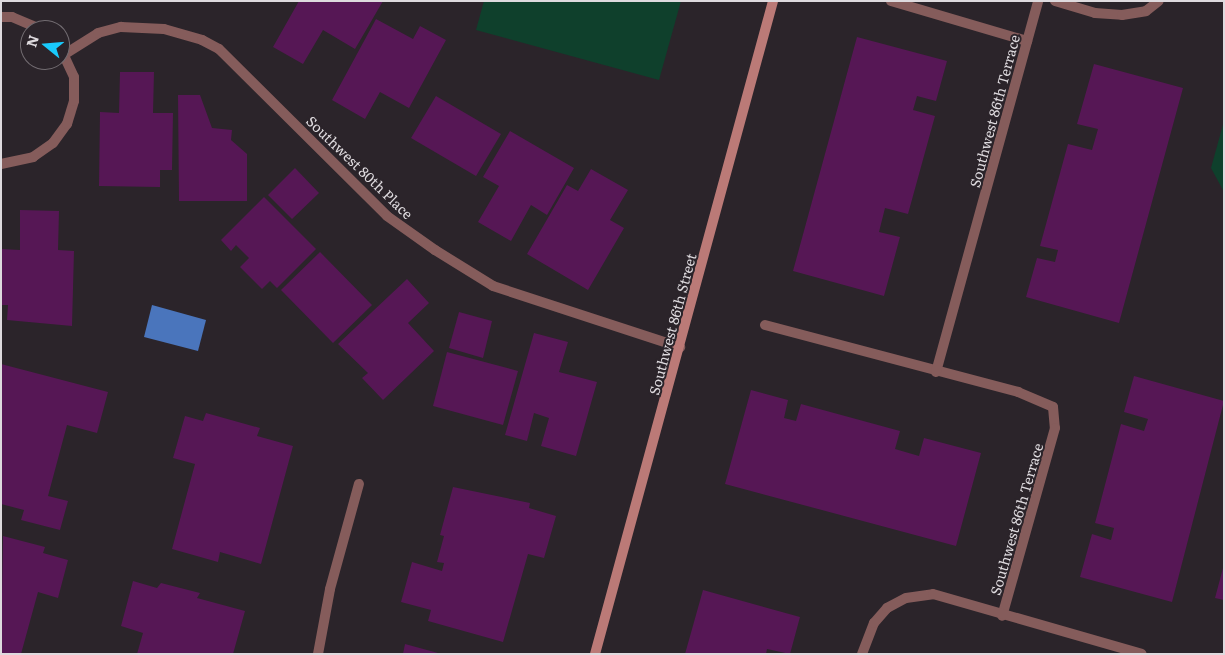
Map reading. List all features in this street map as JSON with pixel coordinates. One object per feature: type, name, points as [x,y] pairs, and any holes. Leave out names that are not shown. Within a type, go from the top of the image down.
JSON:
[{"type":"street","name":"Southwest 86th Street","points":[[595,654],[680,347],[772,1]]},
{"type":"street","points":[[891,1],[1027,41]]},
{"type":"street","name":"Southwest 86th Terrace","points":[[936,372],[1038,1]]},
{"type":"street","points":[[1055,1],[1122,15],[1146,11],[1159,1]]},
{"type":"street","points":[[1,17],[12,17],[20,20]]},
{"type":"street","name":"Southwest 80th Place","points":[[70,47],[98,33],[121,28],[164,29],[202,40],[220,49],[387,216],[435,250],[493,286],[680,347]]},
{"type":"street","name":"Southwest 80th Place","points":[[1,164],[33,157],[53,143],[67,124],[74,101],[74,77],[70,68]]},
{"type":"street","name":"Southwest 86th Terrace","points":[[764,325],[936,372],[1018,392],[1048,403],[1055,412],[1053,438],[1002,616],[934,594],[906,598],[879,616],[862,654]]},
{"type":"street","points":[[318,654],[330,589],[359,484]]},
{"type":"street","points":[[1002,616],[1142,654]]},
{"type":"green space","points":[[484,1],[681,1],[659,80],[476,30]]},
{"type":"green space","points":[[1224,121],[1224,192],[1211,168]]},
{"type":"water","points":[[152,305],[206,320],[198,351],[144,337]]},
{"type":"building","points":[[299,1],[383,1],[355,49],[323,30],[303,64],[273,47]]},
{"type":"building","points":[[376,19],[413,39],[420,26],[446,40],[409,108],[380,92],[365,119],[332,100]]},
{"type":"building","points":[[857,37],[947,61],[936,101],[917,96],[913,110],[935,116],[908,214],[885,208],[879,232],[900,237],[884,296],[793,271]]},
{"type":"building","points":[[1094,64],[1183,88],[1119,323],[1026,297],[1037,258],[1055,262],[1058,250],[1040,246],[1068,144],[1092,150],[1098,129],[1077,124]]},
{"type":"building","points":[[120,72],[154,72],[153,113],[173,113],[172,170],[160,170],[160,187],[99,186],[100,112],[119,113]]},
{"type":"building","points":[[178,95],[200,95],[212,128],[232,130],[231,140],[247,154],[247,201],[179,201]]},
{"type":"building","points":[[436,96],[501,134],[476,176],[411,138]]},
{"type":"building","points":[[510,131],[574,168],[547,215],[531,205],[511,241],[478,222],[499,186],[483,177]]},
{"type":"building","points":[[295,168],[319,193],[292,219],[268,195]]},
{"type":"building","points":[[591,169],[628,190],[610,220],[624,228],[588,290],[527,254],[567,185],[578,191]]},
{"type":"building","points":[[264,197],[316,249],[277,288],[270,281],[262,289],[240,267],[249,258],[236,245],[231,251],[221,240]]},
{"type":"building","points":[[20,210],[59,211],[58,250],[74,251],[72,326],[7,320],[8,305],[1,305],[1,249],[20,250]]},
{"type":"building","points":[[320,252],[372,305],[333,343],[281,290]]},
{"type":"building","points":[[407,279],[429,303],[408,323],[434,351],[383,400],[362,378],[368,373],[338,344]]},
{"type":"building","points":[[459,312],[492,321],[483,358],[449,348]]},
{"type":"building","points":[[534,333],[568,342],[559,372],[597,382],[576,456],[541,446],[549,418],[534,413],[527,441],[505,435]]},
{"type":"building","points":[[447,352],[518,371],[503,425],[433,406]]},
{"type":"building","points":[[1,364],[108,392],[97,433],[67,425],[48,496],[68,501],[60,530],[21,520],[24,510],[1,504]]},
{"type":"building","points":[[1134,376],[1224,401],[1172,602],[1080,577],[1092,534],[1111,540],[1114,528],[1095,523],[1121,424],[1144,431],[1148,419],[1124,412]]},
{"type":"building","points":[[751,390],[788,400],[784,418],[796,421],[801,404],[900,431],[895,449],[919,456],[924,438],[981,453],[956,546],[725,484]]},
{"type":"building","points":[[206,413],[260,428],[257,436],[293,446],[261,564],[220,552],[218,562],[172,549],[195,464],[173,458],[185,416],[203,421]]},
{"type":"building","points":[[453,487],[530,503],[529,508],[556,516],[544,558],[528,554],[503,642],[428,621],[431,610],[401,602],[412,562],[442,571],[444,563],[437,562],[444,536],[440,535]]},
{"type":"building","points":[[3,536],[45,547],[43,553],[68,560],[58,598],[38,592],[21,654],[1,654]]},
{"type":"building","points":[[1224,568],[1224,600],[1215,598]]},
{"type":"building","points":[[133,581],[157,588],[161,583],[200,593],[197,598],[245,611],[233,654],[137,654],[143,633],[121,626]]},
{"type":"building","points":[[703,590],[800,617],[790,654],[767,649],[766,654],[685,654]]},
{"type":"building","points":[[405,644],[438,653],[403,654]]}]
